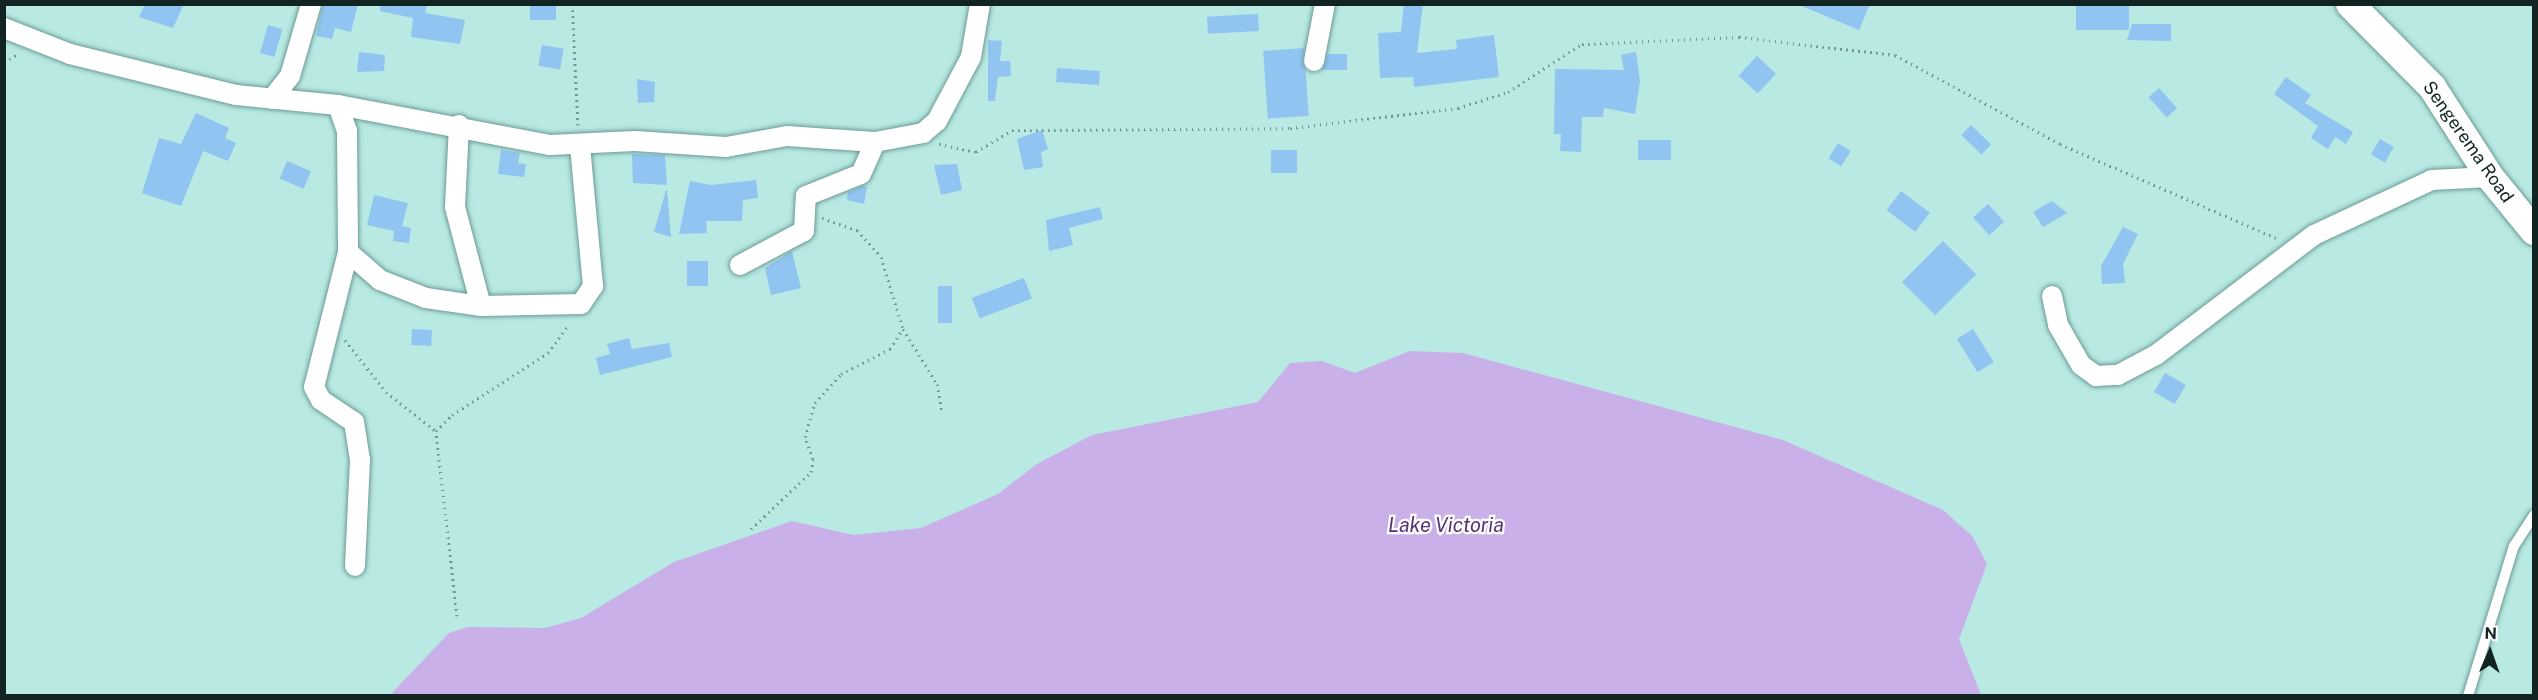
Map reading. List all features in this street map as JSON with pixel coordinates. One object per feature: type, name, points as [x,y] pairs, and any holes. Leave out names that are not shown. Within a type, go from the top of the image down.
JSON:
[{"type":"main road","name":"Sengerema Road","points":[[2350,4],[2432,87],[2490,177],[2534,231]]},
{"type":"street","points":[[272,99],[290,76],[311,4]]},
{"type":"street","points":[[4,28],[70,54],[272,99],[338,105],[459,125],[549,145],[726,147],[812,135],[876,142],[923,133],[937,121],[971,57],[980,4]]},
{"type":"street","points":[[1314,61],[1324,4]]},
{"type":"street","points":[[338,105],[347,131],[348,252],[314,387],[321,400],[349,414],[357,440],[355,566]]},
{"type":"street","points":[[459,125],[455,207],[481,306]]},
{"type":"street","points":[[740,265],[796,238],[809,213],[806,202],[811,191],[861,174],[876,142]]},
{"type":"street","points":[[348,252],[380,280],[405,291],[481,306],[581,304],[593,286],[580,145]]},
{"type":"street","points":[[2052,296],[2058,325],[2081,365],[2096,376],[2118,375],[2156,355],[2297,247],[2342,220],[2432,180],[2490,177]]},
{"type":"lane","points":[[2468,696],[2510,555],[2534,516]]},
{"type":"path","points":[[572,4],[580,145]]},
{"type":"path","points":[[923,133],[944,148],[976,152],[1012,130],[1290,128],[1484,102],[1582,44],[1739,37],[1895,55],[2060,144],[2297,247]]},
{"type":"path","points":[[809,213],[869,241],[881,257],[903,329],[929,367],[942,413]]},
{"type":"path","points":[[436,431],[452,415],[548,353],[581,304]]},
{"type":"path","points":[[332,322],[386,392],[436,431],[457,616]]},
{"type":"path","points":[[751,529],[811,472],[813,459],[804,437],[815,403],[841,374],[890,349],[903,329]]},
{"type":"water","name":"Lake Victoria","points":[[1410,351],[1463,353],[1783,440],[1943,510],[1973,537],[1987,564],[1959,639],[1981,695],[390,695],[449,633],[468,627],[545,628],[581,618],[674,562],[792,521],[853,535],[921,528],[998,494],[1037,464],[1092,435],[1258,402],[1290,363],[1322,361],[1355,373]]},
{"type":"building","points":[[145,4],[184,4],[173,28],[139,17]]},
{"type":"building","points":[[323,4],[358,4],[351,32],[335,28],[332,39],[316,36]]},
{"type":"building","points":[[381,4],[427,4],[425,13],[465,20],[460,44],[411,37],[413,18],[380,11]]},
{"type":"building","points":[[530,4],[556,4],[556,20],[530,20]]},
{"type":"building","points":[[1404,4],[1423,4],[1417,53],[1457,49],[1456,40],[1494,35],[1499,77],[1414,87],[1413,77],[1380,78],[1378,33],[1401,32]]},
{"type":"building","points":[[1797,4],[1870,4],[1859,30]]},
{"type":"building","points":[[2076,4],[2129,4],[2129,30],[2076,30]]},
{"type":"building","points":[[1258,14],[1259,31],[1208,34],[1207,17]]},
{"type":"building","points":[[2132,24],[2171,24],[2171,41],[2127,40]]},
{"type":"building","points":[[268,25],[282,29],[274,57],[260,53]]},
{"type":"building","points":[[988,40],[1002,41],[1000,61],[1010,61],[1011,76],[998,77],[995,101],[988,101]]},
{"type":"building","points":[[542,45],[564,49],[560,70],[538,66]]},
{"type":"building","points":[[1304,48],[1309,116],[1268,119],[1263,51]]},
{"type":"building","points":[[359,52],[385,55],[384,71],[357,72]]},
{"type":"building","points":[[1636,52],[1640,81],[1635,114],[1604,108],[1603,117],[1582,117],[1581,152],[1560,151],[1561,134],[1554,134],[1555,69],[1624,70],[1621,55]]},
{"type":"building","points":[[1328,54],[1347,54],[1347,70],[1321,70]]},
{"type":"building","points":[[1757,56],[1776,74],[1758,93],[1739,76]]},
{"type":"building","points":[[1057,68],[1100,71],[1099,85],[1056,82]]},
{"type":"building","points":[[2286,77],[2311,95],[2305,103],[2353,132],[2346,144],[2335,137],[2328,149],[2311,138],[2318,126],[2274,94]]},
{"type":"building","points":[[637,79],[655,82],[654,102],[638,103]]},
{"type":"building","points":[[2159,88],[2177,108],[2167,117],[2149,97]]},
{"type":"building","points":[[196,113],[229,128],[225,138],[236,143],[228,161],[203,151],[181,206],[142,193],[159,138],[181,144]]},
{"type":"building","points":[[1971,125],[1991,144],[1981,155],[1961,135]]},
{"type":"building","points":[[1042,130],[1048,149],[1041,152],[1043,167],[1024,170],[1017,139]]},
{"type":"building","points":[[2380,139],[2394,147],[2385,163],[2371,155]]},
{"type":"building","points":[[1638,140],[1671,140],[1671,160],[1638,160]]},
{"type":"building","points":[[1838,143],[1851,151],[1841,166],[1828,158]]},
{"type":"building","points":[[501,150],[520,153],[518,163],[526,164],[524,177],[498,174]]},
{"type":"building","points":[[1271,150],[1297,150],[1297,173],[1271,173]]},
{"type":"building","points":[[632,154],[665,155],[667,185],[633,183]]},
{"type":"building","points":[[287,161],[311,171],[304,189],[280,178]]},
{"type":"building","points":[[957,164],[962,190],[941,195],[934,165]]},
{"type":"building","points":[[756,180],[758,198],[743,200],[742,221],[706,221],[707,233],[679,234],[690,181],[711,185]]},
{"type":"building","points":[[862,186],[867,187],[864,204],[847,200],[848,192]]},
{"type":"building","points":[[667,190],[671,237],[654,232]]},
{"type":"building","points":[[1901,191],[1930,213],[1915,232],[1887,210]]},
{"type":"building","points":[[374,195],[408,203],[402,226],[411,228],[409,243],[393,241],[394,231],[367,225]]},
{"type":"building","points":[[2052,201],[2067,213],[2043,227],[2033,212]]},
{"type":"building","points":[[1988,204],[2004,222],[1989,235],[1973,217]]},
{"type":"building","points":[[1100,207],[1103,219],[1069,228],[1073,245],[1049,251],[1046,220]]},
{"type":"building","points":[[2123,227],[2138,234],[2123,264],[2125,283],[2102,284],[2101,266]]},
{"type":"building","points":[[1943,241],[1976,274],[1935,315],[1902,282]]},
{"type":"building","points":[[792,251],[801,288],[771,295],[765,268]]},
{"type":"building","points":[[687,261],[708,261],[708,286],[687,286]]},
{"type":"building","points":[[1024,278],[1032,299],[980,319],[972,298]]},
{"type":"building","points":[[938,286],[952,286],[952,323],[938,323]]},
{"type":"building","points":[[412,329],[432,330],[431,346],[411,345]]},
{"type":"building","points":[[1973,329],[1994,362],[1978,372],[1957,339]]},
{"type":"building","points":[[629,338],[632,349],[669,343],[672,357],[600,375],[596,358],[610,354],[607,344]]},
{"type":"building","points":[[2165,373],[2186,385],[2175,404],[2154,392]]}]
